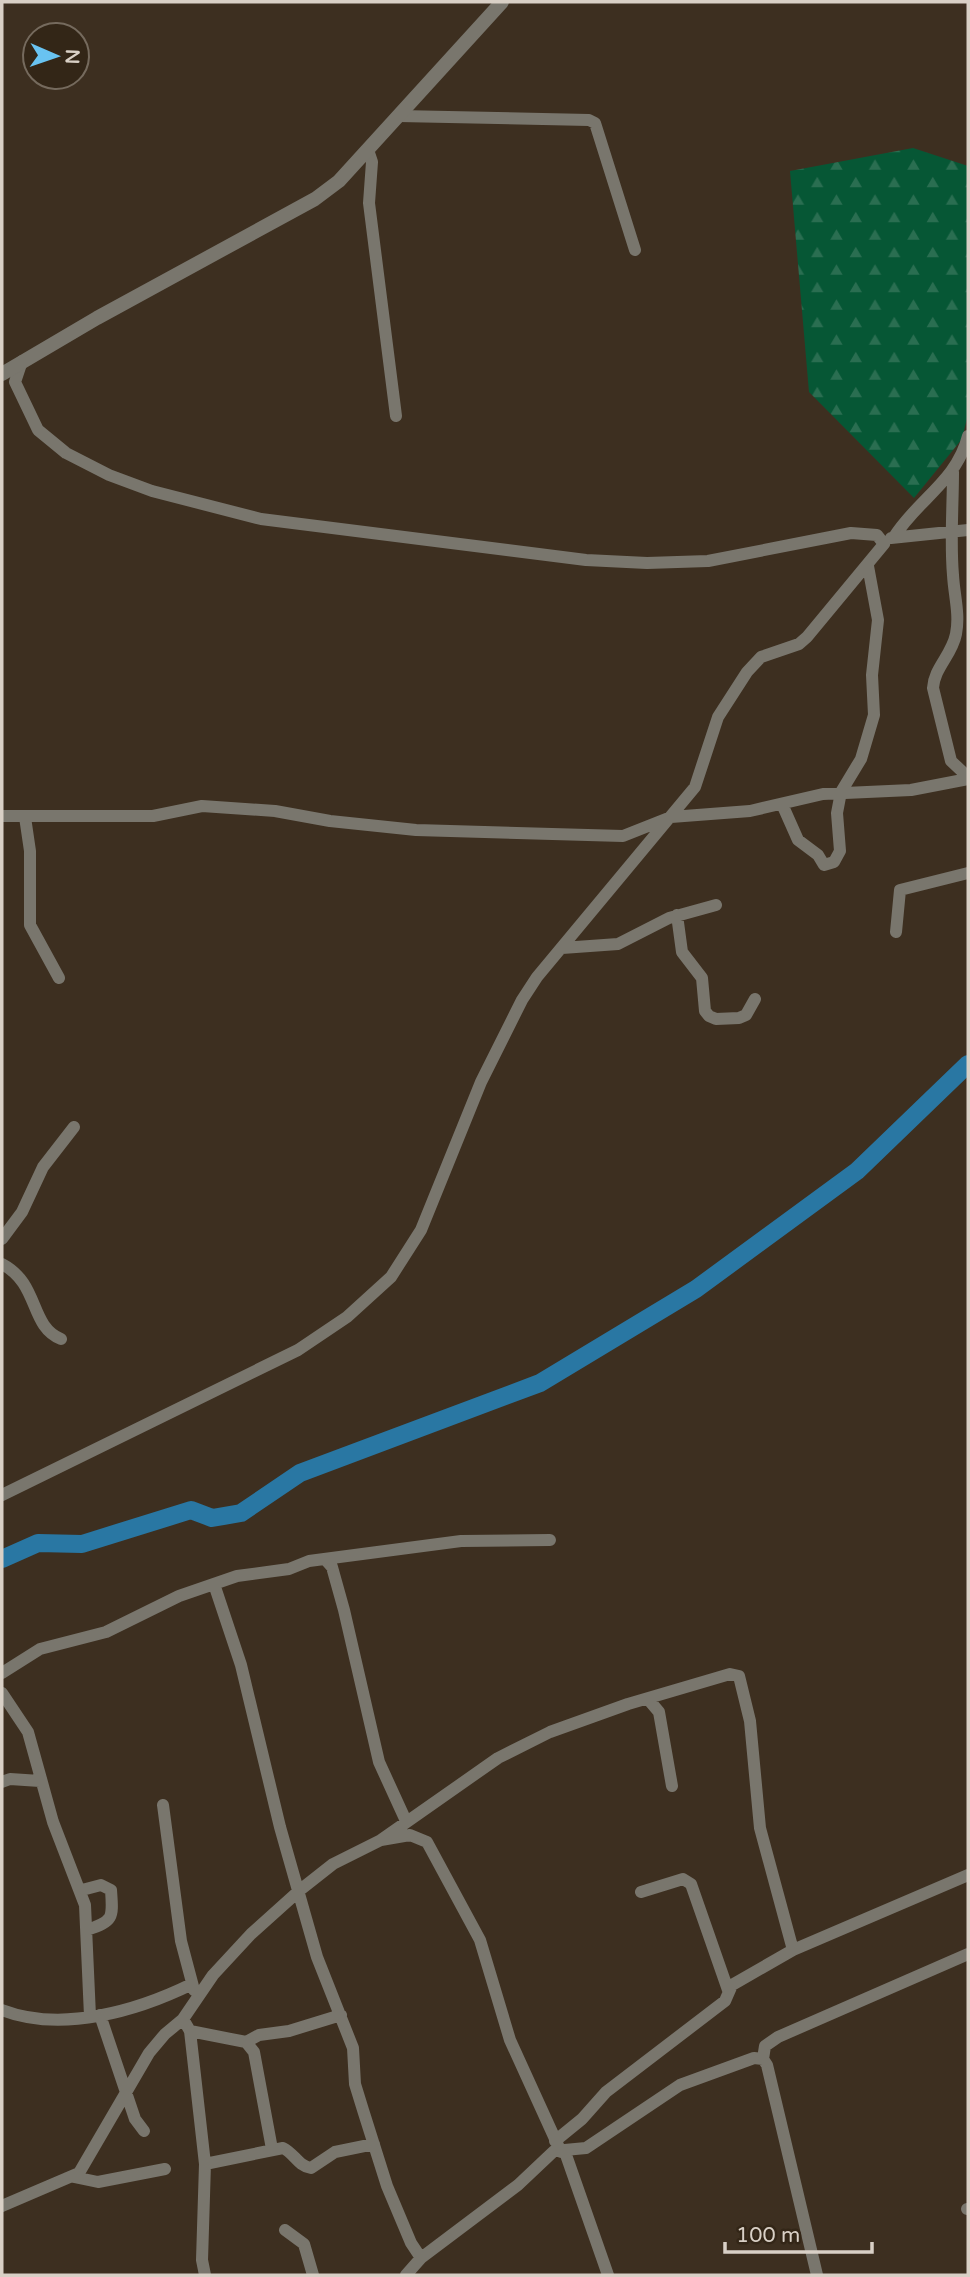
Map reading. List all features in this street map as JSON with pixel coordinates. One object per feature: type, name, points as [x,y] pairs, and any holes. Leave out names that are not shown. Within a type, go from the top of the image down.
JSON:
[{"type":"street","points":[[2,374],[315,198],[339,181],[502,2]]},
{"type":"street","points":[[399,116],[589,120],[595,123],[635,250]]},
{"type":"street","points":[[368,150],[372,162],[369,203],[396,416]]},
{"type":"street","points":[[22,361],[15,382],[27,412],[38,430],[66,453],[109,475],[152,491],[261,519],[586,560],[647,563],[708,561],[851,533],[889,538],[968,530]]},
{"type":"street","points":[[968,436],[953,472],[953,532],[962,631],[934,679],[933,688],[951,761],[968,778]]},
{"type":"street","points":[[2,1495],[266,1367],[308,1343],[370,1298],[391,1277],[421,1230],[501,1037],[537,977],[695,787],[718,717],[747,672],[767,654],[799,644],[913,510],[953,472]]},
{"type":"street","points":[[782,804],[798,840],[818,855],[824,864],[830,865],[840,851],[837,813],[841,792],[861,759],[874,715],[872,675],[878,621],[868,566]]},
{"type":"street","points":[[2,816],[153,816],[202,806],[275,811],[330,821],[416,830],[623,836],[671,817],[750,811],[841,792],[911,790],[968,778]]},
{"type":"street","points":[[25,817],[30,850],[30,925],[43,953],[60,978]]},
{"type":"street","points":[[896,932],[900,890],[968,873]]},
{"type":"street","points":[[562,948],[587,949],[618,944],[677,915],[716,905]]},
{"type":"street","points":[[677,915],[682,952],[702,978],[705,1011],[709,1016],[716,1019],[738,1018],[746,1015],[755,999]]},
{"type":"street","points":[[2,1238],[22,1212],[43,1167],[74,1127]]},
{"type":"street","points":[[2,1264],[30,1290],[45,1329],[61,1339]]},
{"type":"street","points":[[2,1673],[40,1650],[106,1632],[156,1606],[214,1584],[325,1559],[461,1541],[550,1540]]},
{"type":"street","points":[[325,1559],[332,1567],[341,1599],[379,1762],[406,1821]]},
{"type":"street","points":[[214,1584],[241,1665],[280,1828],[300,1890],[317,1957],[353,2048],[355,2084],[401,2220],[421,2258]]},
{"type":"street","points":[[2,2206],[79,2173],[149,2053],[165,2034],[183,2019],[197,1997],[251,1934],[300,1890],[333,1864],[381,1840],[452,1793],[498,1758],[576,1722],[730,1674],[739,1676],[750,1721],[760,1828],[793,1950]]},
{"type":"street","points":[[2,1693],[27,1732],[53,1822],[82,1890],[95,2015],[135,2119],[144,2132]]},
{"type":"street","points":[[648,1699],[659,1712],[672,1786]]},
{"type":"street","points":[[2,1782],[10,1779],[40,1781]]},
{"type":"street","points":[[163,1805],[181,1941],[197,1997]]},
{"type":"street","points":[[381,1840],[410,1835],[427,1842],[450,1888],[462,1903],[480,1940],[510,2040],[555,2141],[563,2152],[608,2275]]},
{"type":"street","points":[[555,2141],[582,2119],[606,2092],[725,2001],[732,1985],[793,1950],[968,1875]]},
{"type":"street","points":[[641,1892],[683,1879],[691,1884],[729,1990]]},
{"type":"street","points":[[82,1890],[101,1885],[111,1890],[112,1917],[107,1923],[87,1930]]},
{"type":"street","points":[[817,2275],[767,2065],[763,2059],[765,2046],[778,2037],[968,1954]]},
{"type":"street","points":[[2,2010],[46,2018],[95,2015],[157,2001],[192,1984]]},
{"type":"street","points":[[190,2031],[246,2042],[259,2035],[289,2031],[341,2015]]},
{"type":"street","points":[[183,2019],[190,2031],[205,2164],[205,2275]]},
{"type":"street","points":[[246,2042],[254,2052],[272,2149]]},
{"type":"street","points":[[406,2275],[421,2258],[518,2185],[554,2151],[586,2148],[680,2085],[754,2058],[763,2059]]},
{"type":"street","points":[[205,2164],[283,2148],[298,2163],[312,2168],[335,2152],[374,2144]]},
{"type":"street","points":[[74,2177],[98,2182],[165,2169]]},
{"type":"street","points":[[285,2230],[304,2244],[313,2275]]},
{"type":"green space","points":[[913,148],[968,166],[968,414],[962,439],[914,498],[809,392],[790,171]]},
{"type":"waterway","points":[[2,1559],[38,1543],[82,1544],[191,1510],[212,1518],[241,1513],[300,1473],[540,1383],[696,1289],[857,1171],[968,1064]]}]
